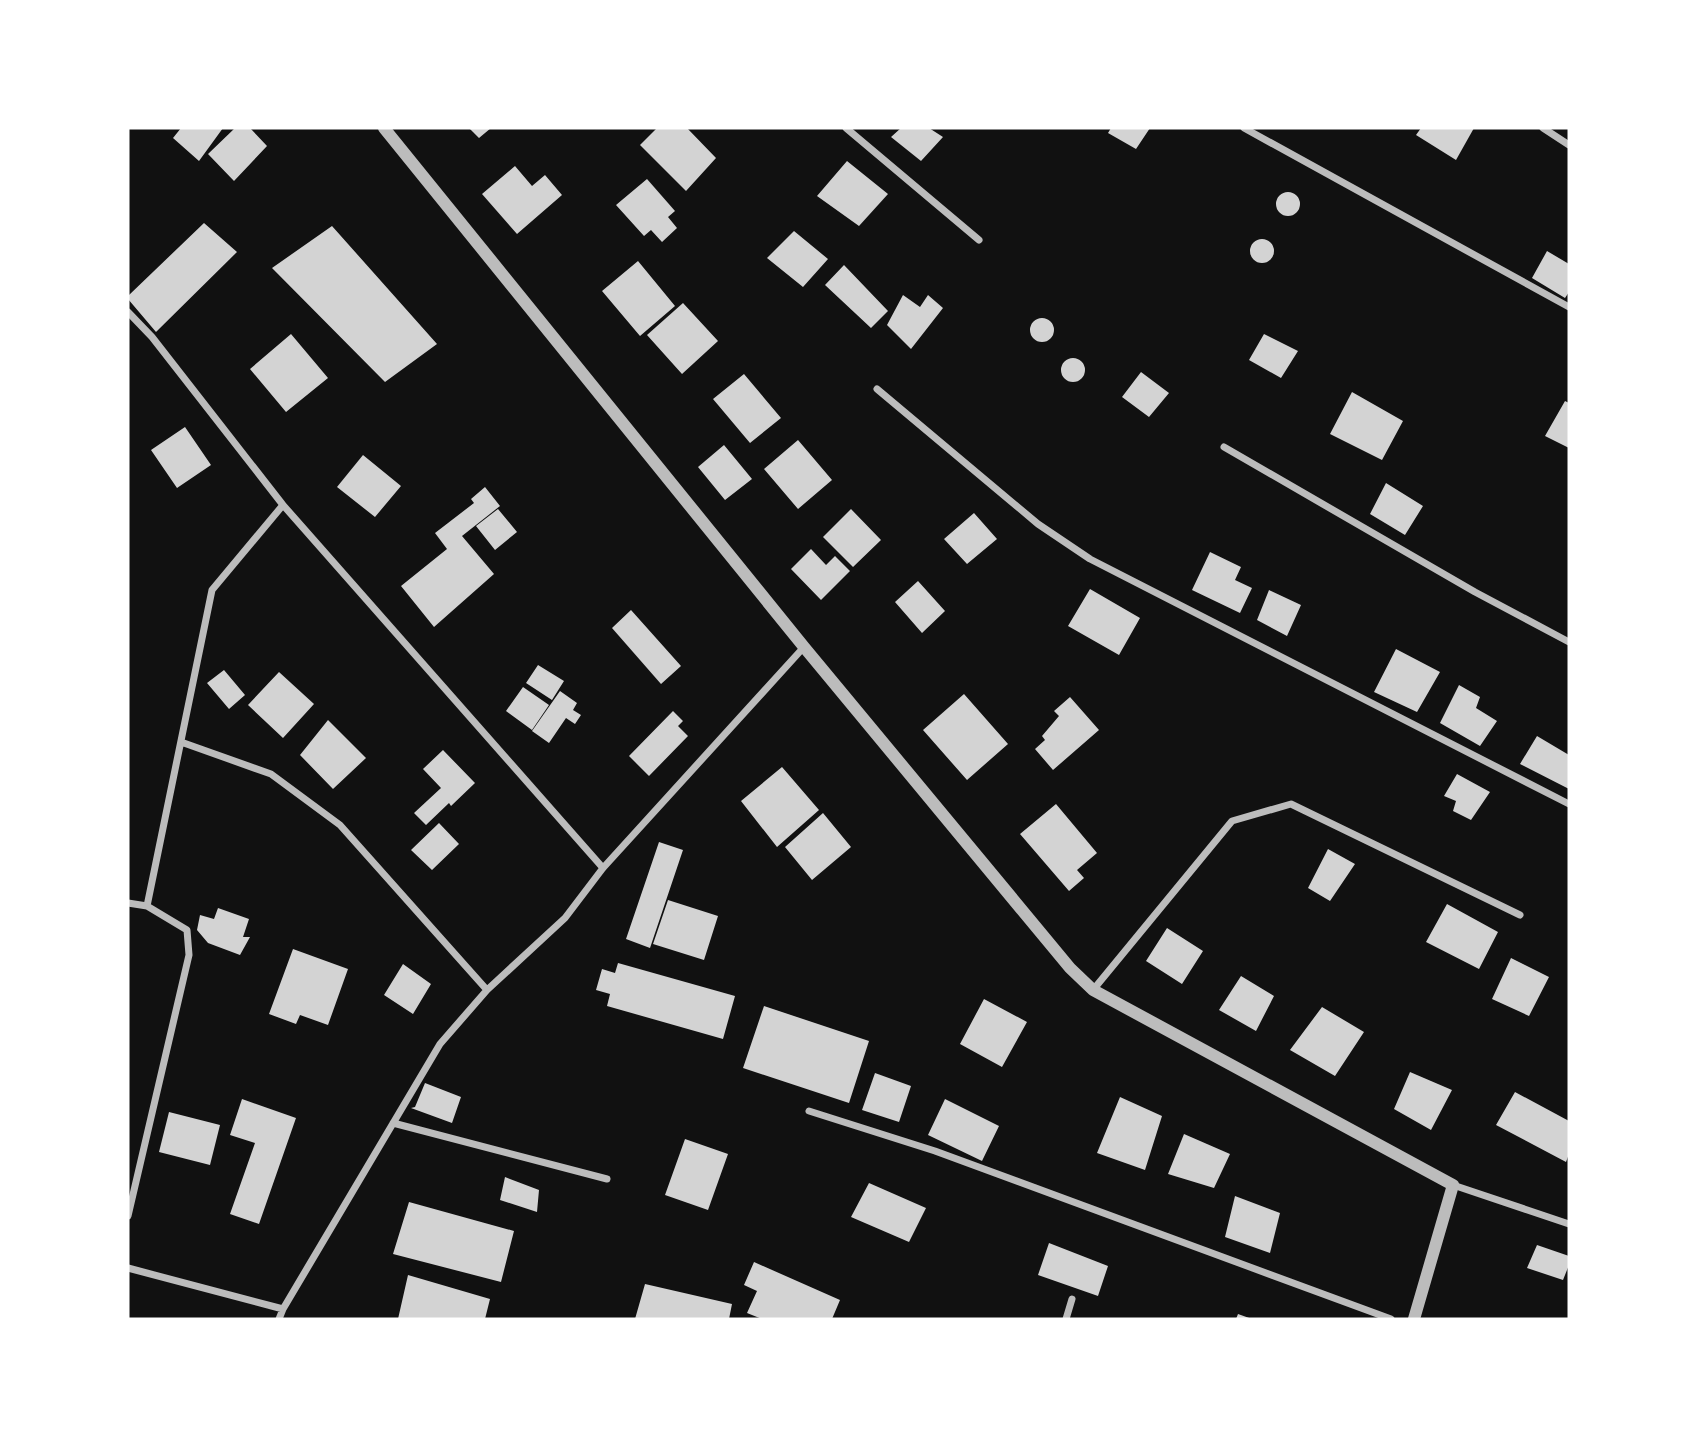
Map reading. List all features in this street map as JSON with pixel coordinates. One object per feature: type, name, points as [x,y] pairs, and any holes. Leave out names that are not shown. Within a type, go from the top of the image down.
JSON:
[{"type":"street","points":[[384,128],[804,647],[1070,968],[1094,990],[1453,1185],[1569,1224]]},
{"type":"street","points":[[846,128],[979,240]]},
{"type":"street","points":[[1244,128],[1569,307]]},
{"type":"street","points":[[1542,128],[1569,145]]},
{"type":"street","points":[[128,312],[152,337],[283,505],[603,868]]},
{"type":"street","points":[[877,389],[1038,524],[1090,559],[1569,804]]},
{"type":"street","points":[[1224,447],[1475,592],[1569,642]]},
{"type":"street","points":[[147,906],[212,590],[283,505]]},
{"type":"street","points":[[279,1319],[282,1309],[440,1044],[487,990],[565,918],[603,868],[804,647]]},
{"type":"street","points":[[181,742],[271,774],[340,825],[487,990]]},
{"type":"street","points":[[1094,990],[1232,821],[1291,804],[1520,915]]},
{"type":"street","points":[[128,903],[147,906],[187,930],[189,955],[128,1216]]},
{"type":"street","points":[[808,1111],[934,1151],[1391,1319]]},
{"type":"street","points":[[393,1122],[607,1179]]},
{"type":"street","points":[[1414,1319],[1453,1185]]},
{"type":"street","points":[[128,1268],[282,1309]]},
{"type":"street","points":[[1066,1319],[1072,1299]]},
{"type":"building","points":[[181,128],[223,128],[199,161],[173,138]]},
{"type":"building","points":[[235,128],[250,128],[267,146],[234,181],[208,154]]},
{"type":"building","points":[[469,128],[491,128],[479,138]]},
{"type":"building","points":[[657,128],[687,128],[716,158],[686,191],[640,145]]},
{"type":"building","points":[[901,128],[929,128],[943,137],[921,161],[891,137]]},
{"type":"building","points":[[1111,128],[1150,128],[1136,149],[1108,133]]},
{"type":"building","points":[[1421,128],[1474,128],[1456,160],[1416,135]]},
{"type":"building","points":[[847,161],[888,194],[859,226],[817,196]]},
{"type":"building","points":[[515,166],[532,186],[545,175],[562,195],[517,234],[482,194]]},
{"type":"building","points":[[647,179],[675,211],[668,217],[677,228],[662,242],[651,230],[644,236],[616,205]]},
{"type":"building","points":[[1288,192],[1297,195],[1300,204],[1297,213],[1288,216],[1279,213],[1276,204],[1279,195]]},
{"type":"building","points":[[204,223],[237,252],[156,332],[128,296]]},
{"type":"building","points":[[332,226],[437,344],[385,382],[272,268]]},
{"type":"building","points":[[794,231],[828,259],[803,287],[767,258]]},
{"type":"building","points":[[1262,239],[1271,242],[1274,251],[1271,260],[1262,263],[1253,260],[1250,251],[1253,242]]},
{"type":"building","points":[[1547,251],[1569,264],[1569,292],[1565,298],[1532,278]]},
{"type":"building","points":[[638,261],[675,306],[640,336],[602,291]]},
{"type":"building","points":[[844,265],[888,311],[871,328],[825,285]]},
{"type":"building","points":[[903,295],[920,307],[928,295],[943,308],[911,349],[887,325]]},
{"type":"building","points":[[683,303],[718,341],[682,374],[647,335]]},
{"type":"building","points":[[1042,318],[1051,321],[1054,330],[1051,339],[1042,342],[1033,339],[1030,330],[1033,321]]},
{"type":"building","points":[[291,334],[328,378],[286,412],[250,369]]},
{"type":"building","points":[[1264,334],[1298,351],[1281,378],[1249,360]]},
{"type":"building","points":[[1073,358],[1082,361],[1085,370],[1082,379],[1073,382],[1064,379],[1061,370],[1064,361]]},
{"type":"building","points":[[1141,372],[1169,393],[1149,417],[1122,397]]},
{"type":"building","points":[[744,374],[781,418],[750,443],[713,399]]},
{"type":"building","points":[[1352,392],[1403,421],[1382,460],[1330,434]]},
{"type":"building","points":[[1565,401],[1569,403],[1569,448],[1545,436]]},
{"type":"building","points":[[185,427],[211,465],[177,488],[151,450]]},
{"type":"building","points":[[798,440],[832,480],[798,509],[764,469]]},
{"type":"building","points":[[724,445],[752,479],[725,500],[698,467]]},
{"type":"building","points":[[363,455],[401,486],[375,517],[337,487]]},
{"type":"building","points":[[1386,483],[1423,506],[1405,535],[1370,514]]},
{"type":"building","points":[[485,487],[500,506],[462,536],[494,574],[434,627],[401,586],[447,549],[435,533],[474,503],[471,499]]},
{"type":"building","points":[[498,509],[517,532],[495,550],[476,526]]},
{"type":"building","points":[[851,509],[881,540],[853,567],[823,537]]},
{"type":"building","points":[[974,513],[997,539],[967,564],[944,539]]},
{"type":"building","points":[[811,549],[826,565],[835,556],[850,571],[821,600],[791,569]]},
{"type":"building","points":[[1210,552],[1241,567],[1235,580],[1252,588],[1240,613],[1192,590]]},
{"type":"building","points":[[918,581],[945,611],[922,633],[895,602]]},
{"type":"building","points":[[1090,589],[1140,618],[1119,655],[1068,626]]},
{"type":"building","points":[[1269,590],[1301,605],[1287,636],[1257,620]]},
{"type":"building","points":[[631,610],[681,666],[661,684],[612,628]]},
{"type":"building","points":[[1396,649],[1440,672],[1417,712],[1374,692]]},
{"type":"building","points":[[538,665],[564,681],[552,700],[526,683]]},
{"type":"building","points":[[224,670],[245,695],[229,709],[207,683]]},
{"type":"building","points":[[279,672],[314,704],[283,738],[248,705]]},
{"type":"building","points":[[1459,685],[1480,697],[1476,708],[1497,721],[1480,746],[1440,723]]},
{"type":"building","points":[[523,687],[549,705],[532,730],[506,711]]},
{"type":"building","points":[[560,691],[577,703],[573,710],[581,715],[575,724],[566,718],[549,743],[532,731]]},
{"type":"building","points":[[964,694],[1008,744],[967,780],[923,730]]},
{"type":"building","points":[[1070,697],[1099,730],[1053,770],[1035,749],[1045,740],[1042,736],[1059,716],[1054,711]]},
{"type":"building","points":[[673,711],[683,721],[678,726],[688,736],[649,776],[629,756]]},
{"type":"building","points":[[328,720],[366,758],[333,789],[300,755]]},
{"type":"building","points":[[1537,736],[1569,755],[1569,789],[1520,764]]},
{"type":"building","points":[[443,750],[475,783],[426,825],[414,813],[441,788],[423,769]]},
{"type":"building","points":[[782,767],[819,810],[777,847],[741,801]]},
{"type":"building","points":[[1457,774],[1490,792],[1471,820],[1453,811],[1456,801],[1444,796]]},
{"type":"building","points":[[1056,804],[1097,853],[1077,870],[1084,878],[1069,891],[1020,834]]},
{"type":"building","points":[[823,813],[851,847],[812,880],[785,847]]},
{"type":"building","points":[[439,823],[459,844],[432,870],[411,850]]},
{"type":"building","points":[[659,842],[683,850],[650,948],[626,939]]},
{"type":"building","points":[[1328,849],[1355,864],[1330,901],[1308,888]]},
{"type":"building","points":[[668,900],[718,916],[704,960],[653,944]]},
{"type":"building","points":[[1447,904],[1498,932],[1479,969],[1426,942]]},
{"type":"building","points":[[218,908],[249,919],[243,937],[250,937],[240,955],[208,943],[197,930],[200,915],[214,919]]},
{"type":"building","points":[[1167,928],[1203,951],[1182,984],[1146,961]]},
{"type":"building","points":[[293,949],[348,969],[328,1025],[300,1015],[296,1024],[269,1014]]},
{"type":"building","points":[[1511,958],[1549,977],[1529,1016],[1492,999]]},
{"type":"building","points":[[618,963],[735,996],[723,1039],[607,1006],[610,994],[596,990],[602,969],[615,973]]},
{"type":"building","points":[[403,964],[431,984],[413,1014],[384,995]]},
{"type":"building","points":[[1241,976],[1274,996],[1256,1031],[1219,1010]]},
{"type":"building","points":[[984,999],[1027,1022],[1002,1067],[960,1044]]},
{"type":"building","points":[[764,1006],[869,1041],[849,1103],[743,1068]]},
{"type":"building","points":[[1322,1007],[1364,1032],[1335,1076],[1290,1050]]},
{"type":"building","points":[[1410,1072],[1452,1090],[1431,1130],[1394,1109]]},
{"type":"building","points":[[875,1073],[911,1086],[899,1122],[862,1110]]},
{"type":"building","points":[[425,1083],[461,1097],[452,1123],[411,1108],[415,1107]]},
{"type":"building","points":[[1515,1092],[1569,1121],[1569,1154],[1566,1162],[1496,1125]]},
{"type":"building","points":[[1120,1097],[1162,1116],[1145,1170],[1097,1153]]},
{"type":"building","points":[[242,1099],[296,1118],[259,1224],[230,1214],[255,1143],[230,1135]]},
{"type":"building","points":[[945,1099],[999,1126],[982,1161],[928,1135]]},
{"type":"building","points":[[169,1112],[220,1125],[210,1165],[159,1152]]},
{"type":"building","points":[[1184,1134],[1230,1154],[1214,1188],[1168,1174]]},
{"type":"building","points":[[685,1139],[728,1154],[708,1210],[665,1195]]},
{"type":"building","points":[[505,1177],[539,1190],[537,1212],[500,1200]]},
{"type":"building","points":[[869,1183],[926,1208],[909,1242],[851,1217]]},
{"type":"building","points":[[1235,1196],[1280,1213],[1270,1253],[1225,1237]]},
{"type":"building","points":[[409,1202],[514,1231],[501,1282],[393,1254]]},
{"type":"building","points":[[1049,1243],[1108,1266],[1098,1296],[1038,1275]]},
{"type":"building","points":[[1537,1245],[1569,1256],[1569,1265],[1563,1280],[1527,1268]]},
{"type":"building","points":[[754,1262],[840,1300],[832,1319],[762,1319],[747,1313],[757,1291],[744,1285]]},
{"type":"building","points":[[408,1275],[490,1299],[485,1319],[398,1319]]},
{"type":"building","points":[[645,1284],[732,1304],[729,1319],[635,1319]]},
{"type":"building","points":[[1238,1314],[1252,1319],[1236,1319]]}]
